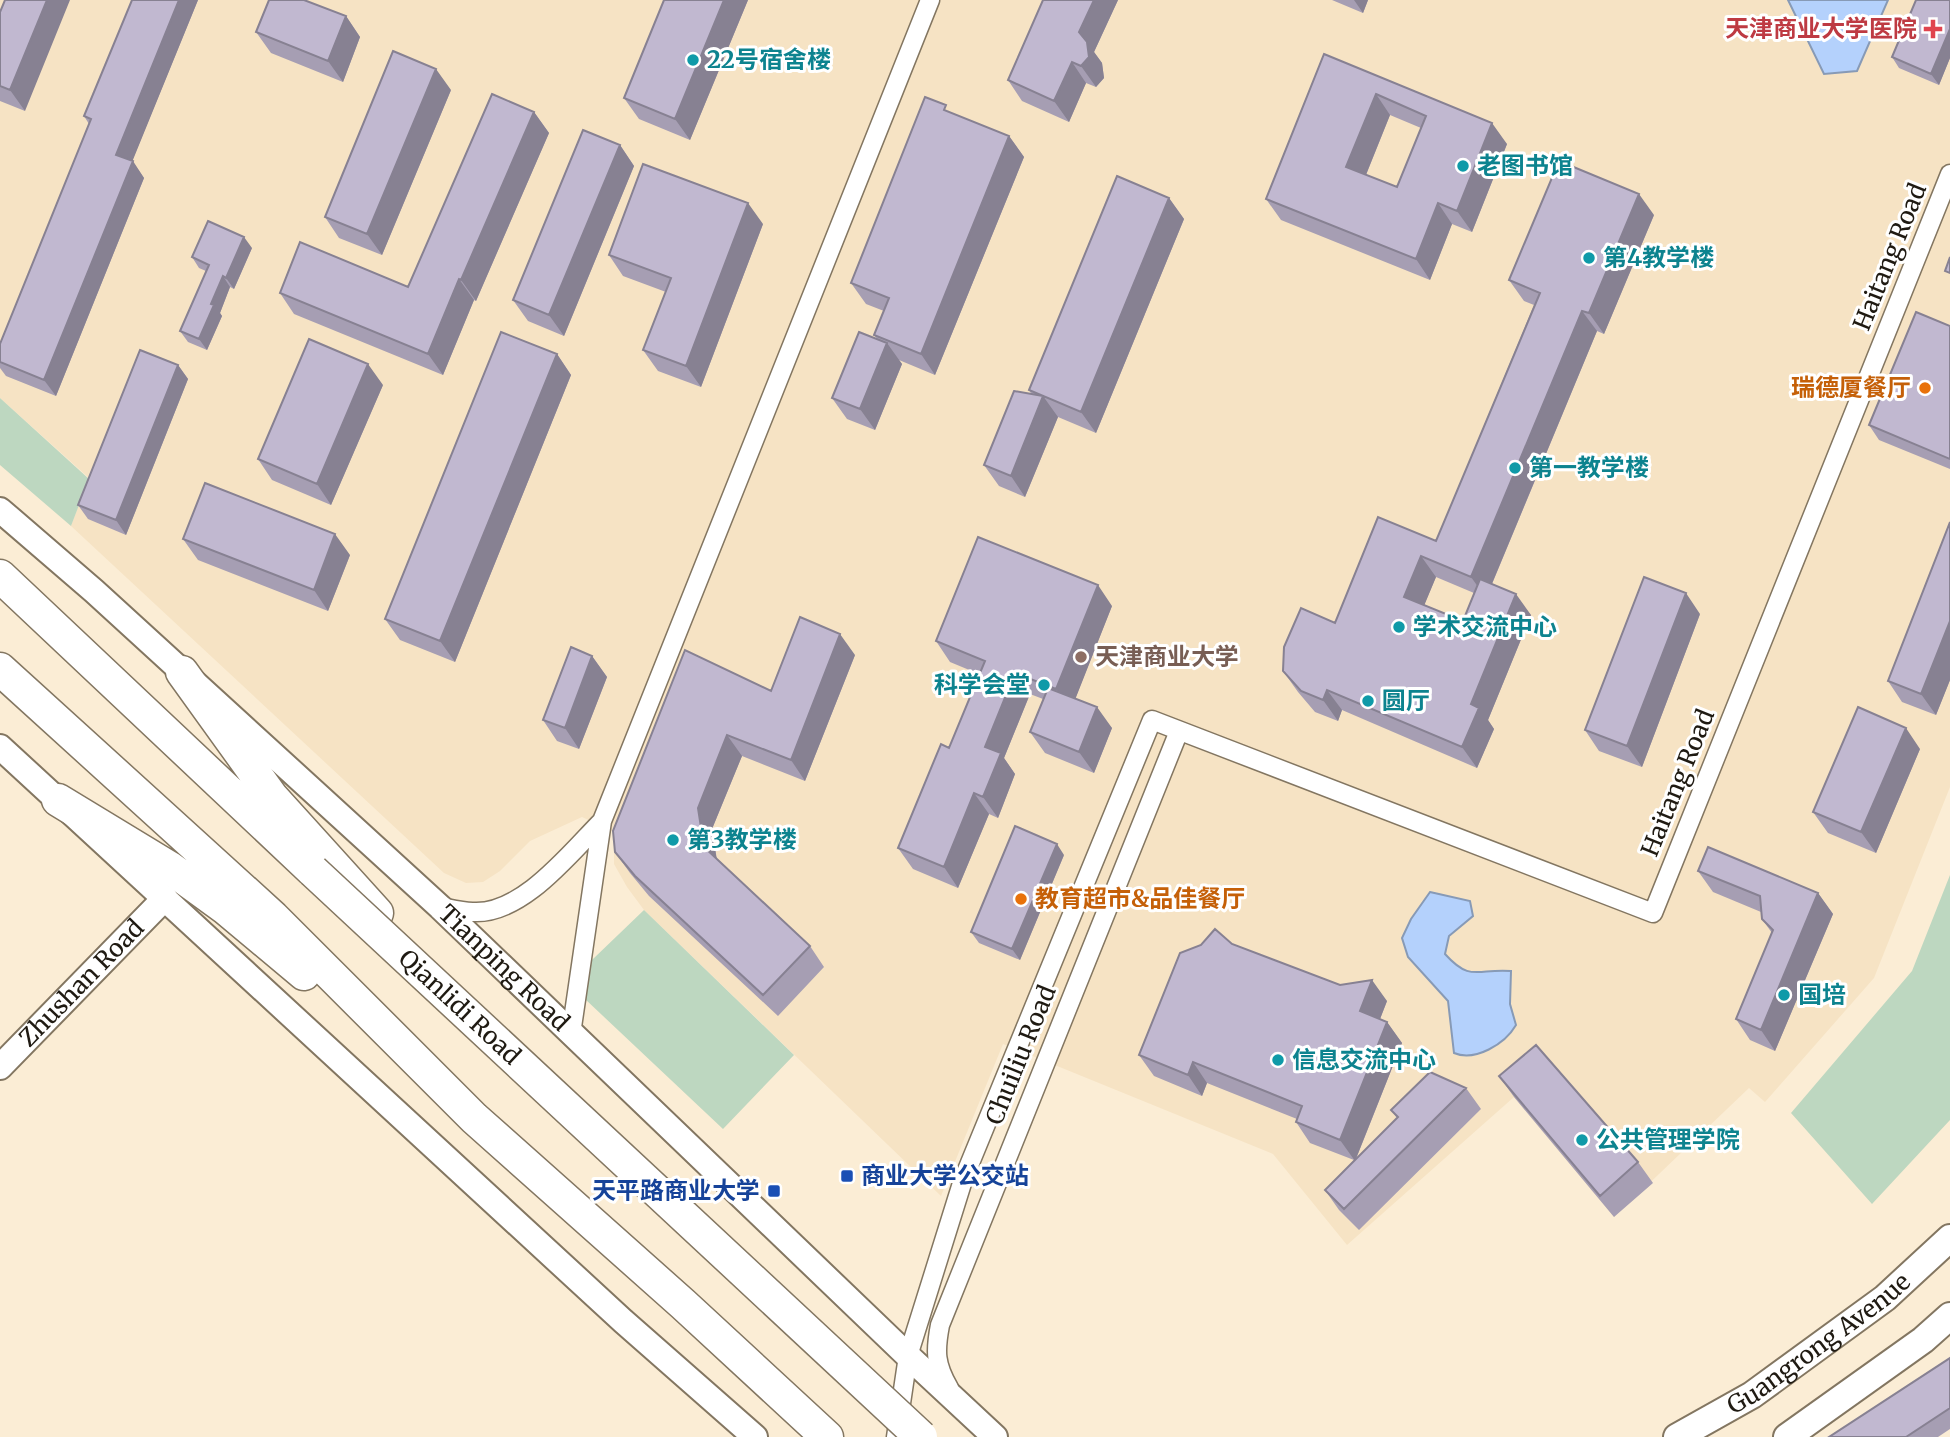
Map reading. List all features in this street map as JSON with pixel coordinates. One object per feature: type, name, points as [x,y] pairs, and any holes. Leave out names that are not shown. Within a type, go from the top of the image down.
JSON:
[{"type":"highway","name":"Qianlidi Road","points":[[0,576],[320,866],[490,1034],[921,1437]]},
{"type":"highway","points":[[0,669],[265,926],[827,1437]]},
{"type":"highway","points":[[182,672],[320,866]]},
{"type":"highway","points":[[58,800],[170,868],[225,908],[265,926]]},
{"type":"main road","name":"Guangrong Avenue","points":[[1677,1437],[1752,1395],[1885,1298],[1950,1238]]},
{"type":"main road","points":[[1787,1437],[1923,1340],[1950,1316]]},
{"type":"street","points":[[571,1034],[602,821],[930,0]]},
{"type":"street","name":"Haitang Road","points":[[1152,720],[1653,913],[1950,174]]},
{"type":"street","name":"Tianping Road","points":[[0,510],[440,907],[995,1437]]},
{"type":"street","name":"Chuiliu Road","points":[[896,1437],[908,1356],[968,1167],[1152,720]]},
{"type":"street","name":"Chuiliu Road","points":[[956,1400],[939,1370],[936,1346],[940,1325],[1180,731]]},
{"type":"street","points":[[0,747],[623,1321],[755,1437]]},
{"type":"street","points":[[440,907],[475,913],[514,903],[545,879],[602,821]]},
{"type":"street","name":"Zhushan Road","points":[[0,1067],[165,898]]},
{"type":"shaded area","name":"天津商业大学","points":[[0,0],[1950,0],[1950,787],[1874,978],[1765,1102],[1749,1088],[1614,1217],[1514,1097],[1347,1245],[1273,1154],[1003,1044],[941,1196],[644,910],[614,864],[614,832],[582,817],[530,841],[500,871],[483,882],[466,883],[444,873],[71,526],[89,478],[0,398]]},
{"type":"green space","points":[[0,398],[89,479],[71,526],[0,465]]},
{"type":"green space","points":[[1950,875],[1950,1120],[1872,1204],[1791,1113],[1912,971]]},
{"type":"green space","points":[[644,910],[794,1055],[723,1129],[568,983]]},
{"type":"water","points":[[1788,0],[1888,0],[1857,71],[1824,74]]},
{"type":"water","points":[[1430,892],[1470,901],[1473,916],[1449,936],[1445,954],[1454,963],[1475,972],[1511,971],[1510,1004],[1516,1025],[1505,1039],[1489,1050],[1471,1055],[1454,1053],[1448,1001],[1408,957],[1402,938],[1411,919]]},
{"type":"building","points":[[5,0],[47,0],[10,90],[0,86],[0,12]]},
{"type":"building","points":[[132,0],[179,0],[116,155],[133,161],[44,380],[0,362],[0,344],[91,119],[84,116]]},
{"type":"building","points":[[269,0],[304,0],[346,16],[328,61],[256,32]]},
{"type":"building","points":[[664,0],[724,0],[675,119],[624,98]]},
{"type":"building","points":[[1043,0],[1094,0],[1079,32],[1087,42],[1089,57],[1081,66],[1072,62],[1054,101],[1008,80]]},
{"type":"building","name":"天津商业大学医院","points":[[1916,0],[1950,0],[1950,29],[1931,74],[1892,57]]},
{"type":"building","points":[[393,51],[436,69],[367,234],[325,217]]},
{"type":"building","name":"老图书馆","points":[[1324,54],[1492,123],[1457,211],[1438,203],[1416,259],[1266,199]],"holes":[[[1376,94],[1426,116],[1397,187],[1346,167]]]},
{"type":"building","points":[[492,94],[534,112],[428,354],[280,293],[300,242],[408,287]]},
{"type":"building","points":[[925,97],[946,105],[944,110],[1009,136],[921,354],[874,335],[889,298],[851,283]]},
{"type":"building","points":[[583,130],[620,145],[549,315],[513,300]]},
{"type":"building","points":[[1559,161],[1639,194],[1589,313],[1582,311],[1471,577],[1421,556],[1404,597],[1463,621],[1480,579],[1516,594],[1471,704],[1479,708],[1462,747],[1327,690],[1323,700],[1301,691],[1283,671],[1284,647],[1301,608],[1335,623],[1378,517],[1436,541],[1540,293],[1509,280]]},
{"type":"building","points":[[643,164],[748,203],[686,366],[643,350],[671,278],[609,255]]},
{"type":"building","points":[[1117,176],[1169,198],[1081,412],[1029,390]]},
{"type":"building","points":[[208,221],[244,237],[226,278],[223,276],[199,339],[180,331],[209,265],[192,257]]},
{"type":"building","points":[[1950,257],[1950,273],[1945,271]]},
{"type":"building","name":"瑞德厦餐厅","points":[[1916,312],[1950,326],[1950,459],[1869,425]]},
{"type":"building","points":[[501,332],[557,354],[440,641],[385,619]]},
{"type":"building","points":[[859,332],[887,343],[860,409],[832,398]]},
{"type":"building","points":[[309,339],[368,364],[317,484],[258,459]]},
{"type":"building","points":[[140,350],[178,365],[116,520],[78,505]]},
{"type":"building","points":[[1014,391],[1043,396],[1011,476],[984,465]]},
{"type":"building","points":[[205,483],[335,534],[314,590],[183,539]]},
{"type":"building","points":[[1950,522],[1950,621],[1921,694],[1888,681]]},
{"type":"building","points":[[978,537],[1098,585],[1056,689],[1015,673],[985,747],[1001,753],[983,797],[974,793],[944,867],[898,848],[941,744],[949,748],[985,661],[936,641]]},
{"type":"building","points":[[1644,577],[1686,593],[1627,746],[1585,730]]},
{"type":"building","name":"第3教学楼","points":[[800,617],[840,634],[791,760],[727,735],[698,808],[704,847],[810,946],[763,995],[635,876],[615,852],[613,831],[685,650],[771,691]]},
{"type":"building","points":[[571,647],[592,656],[565,728],[543,720]]},
{"type":"building","points":[[1048,688],[1097,707],[1079,752],[1030,732]]},
{"type":"building","points":[[1858,707],[1906,728],[1861,832],[1813,812]]},
{"type":"building","name":"教育超市&品佳餐厅","points":[[1015,826],[1057,844],[1012,949],[971,932]]},
{"type":"building","points":[[1708,847],[1818,893],[1761,1030],[1736,1019],[1773,930],[1762,919],[1760,896],[1698,871]]},
{"type":"building","name":"信息交流中心","points":[[1215,929],[1232,944],[1340,985],[1372,980],[1360,1011],[1387,1022],[1340,1140],[1296,1122],[1302,1106],[1193,1062],[1188,1075],[1139,1055],[1180,953],[1201,945]]},
{"type":"building","name":"公共管理学院","points":[[1536,1045],[1638,1162],[1600,1196],[1499,1076]]},
{"type":"building","points":[[1430,1072],[1466,1088],[1344,1209],[1325,1190],[1398,1117],[1391,1110]]},
{"type":"building","points":[[1950,1358],[1950,1408],[1906,1437],[1829,1437]]},
{"type":"place","name":"天津商业大学医院","points":[[1933,29]]},
{"type":"place","name":"22号宿舍楼","points":[[693,60]]},
{"type":"place","name":"老图书馆","points":[[1463,166]]},
{"type":"place","name":"第4教学楼","points":[[1589,258]]},
{"type":"place","name":"瑞德厦餐厅","points":[[1925,388]]},
{"type":"place","name":"第一教学楼","points":[[1515,468]]},
{"type":"place","name":"学术交流中心","points":[[1399,627]]},
{"type":"place","name":"天津商业大学","points":[[1081,657]]},
{"type":"place","name":"科学会堂","points":[[1044,685]]},
{"type":"place","name":"圆厅","points":[[1368,701]]},
{"type":"place","name":"第3教学楼","points":[[673,840]]},
{"type":"place","name":"教育超市&品佳餐厅","points":[[1021,899]]},
{"type":"place","name":"国培","points":[[1784,995]]},
{"type":"place","name":"信息交流中心","points":[[1278,1060]]},
{"type":"place","name":"公共管理学院","points":[[1582,1140]]},
{"type":"place","name":"商业大学公交站","points":[[847,1176]]},
{"type":"place","name":"天平路商业大学","points":[[774,1191]]}]
